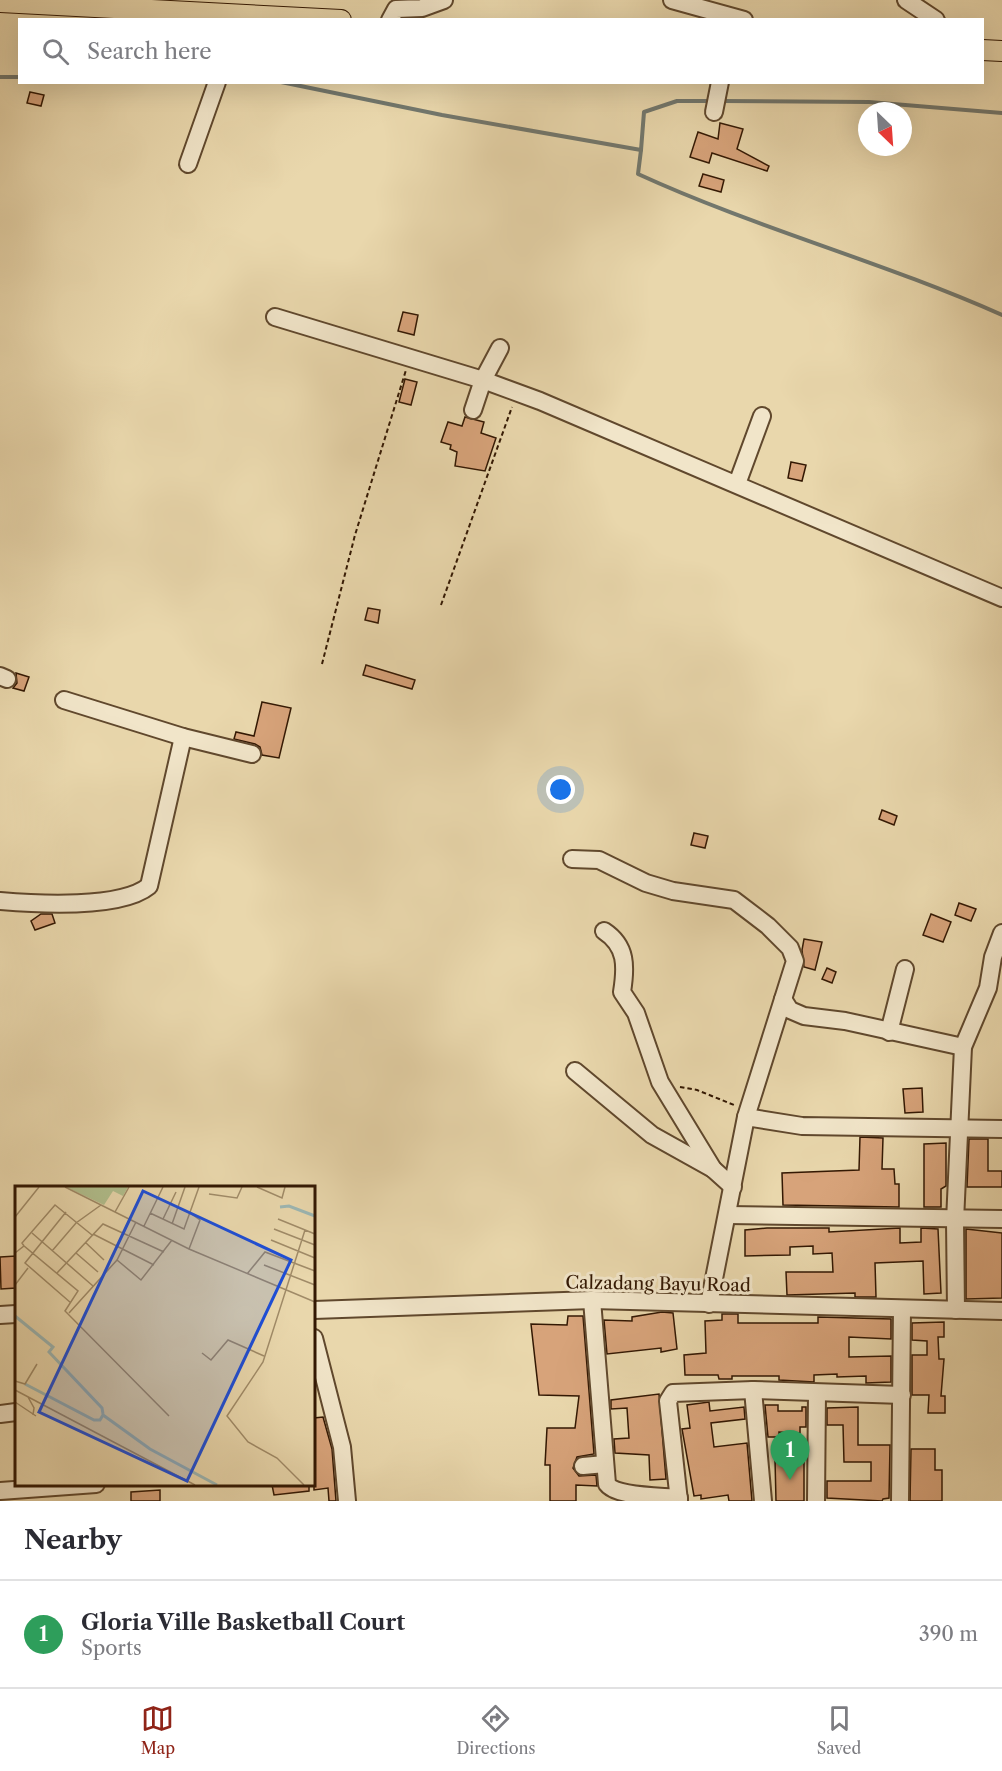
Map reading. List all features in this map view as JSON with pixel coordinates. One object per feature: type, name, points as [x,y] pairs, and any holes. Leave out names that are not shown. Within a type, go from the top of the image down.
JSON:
[{"type":"main road","points":[[0,3],[58,3],[282,18]]},
{"type":"main road","points":[[984,50],[1002,51]]},
{"type":"street","points":[[391,18],[396,9],[422,8],[444,0]]},
{"type":"street","points":[[672,0],[737,18]]},
{"type":"street","points":[[906,0],[933,18]]},
{"type":"street","points":[[188,164],[216,84]]},
{"type":"street","points":[[275,317],[483,380],[517,393],[737,484],[1002,598]]},
{"type":"street","points":[[473,410],[483,380],[500,348]]},
{"type":"street","points":[[737,484],[762,416]]},
{"type":"street","points":[[64,700],[183,737],[252,754]]},
{"type":"street","points":[[0,901],[110,899],[134,894],[149,886],[183,737]]},
{"type":"street","points":[[572,859],[599,860],[646,884],[673,891],[734,900],[768,926],[790,948],[795,961],[746,1117],[710,1304]]},
{"type":"street","points":[[604,931],[620,946],[625,970],[622,992],[636,1013],[660,1082],[713,1169]]},
{"type":"street","points":[[956,1310],[955,1221],[963,1047],[988,988],[993,957],[1002,933]]},
{"type":"street","points":[[889,1032],[905,969]]},
{"type":"street","points":[[783,999],[790,1010],[804,1016],[845,1021],[963,1047]]},
{"type":"street","points":[[575,1071],[652,1135],[713,1169],[733,1188]]},
{"type":"street","points":[[746,1117],[802,1126],[1002,1129]]},
{"type":"street","points":[[728,1215],[955,1221],[1002,1220]]},
{"type":"street","points":[[592,1300],[607,1484],[613,1490],[679,1499],[668,1401],[670,1395],[685,1392],[753,1390],[817,1394],[903,1395]]},
{"type":"street","name":"Calzadang Bayu Road","points":[[315,1310],[592,1300],[1002,1311]]},
{"type":"street","points":[[900,1501],[903,1395],[902,1309]]},
{"type":"street","points":[[0,1315],[15,1314]]},
{"type":"street","points":[[315,1342],[342,1447],[347,1501]]},
{"type":"street","points":[[753,1390],[764,1501]]},
{"type":"street","points":[[816,1501],[817,1394]]},
{"type":"street","points":[[0,1414],[15,1412]]},
{"type":"street","points":[[583,1466],[605,1464]]},
{"type":"street","points":[[0,1491],[80,1486]]},
{"type":"path","points":[[322,664],[355,535],[409,359]]},
{"type":"path","points":[[441,605],[517,393]]},
{"type":"path","points":[[660,1082],[722,1099],[735,1106],[746,1117]]},
{"type":"building","points":[[30,92],[44,95],[41,106],[27,103]]},
{"type":"building","points":[[720,123],[743,129],[737,149],[769,166],[767,171],[712,153],[709,163],[690,157],[698,132],[718,139]]},
{"type":"building","points":[[703,174],[724,180],[721,192],[699,186]]},
{"type":"building","points":[[403,312],[418,315],[414,335],[398,331]]},
{"type":"building","points":[[405,379],[417,382],[411,405],[399,402]]},
{"type":"building","points":[[465,417],[484,422],[481,433],[496,438],[485,471],[455,466],[457,452],[450,449],[451,445],[441,442],[448,422],[462,426]]},
{"type":"building","points":[[791,462],[806,465],[802,481],[788,478]]},
{"type":"building","points":[[368,608],[380,610],[378,623],[365,620]]},
{"type":"building","points":[[366,665],[415,680],[412,689],[363,675]]},
{"type":"building","points":[[16,673],[29,677],[24,691],[13,688],[17,683]]},
{"type":"building","points":[[262,702],[291,708],[279,758],[262,755],[260,747],[255,744],[234,739],[236,732],[254,736]]},
{"type":"building","points":[[882,810],[897,816],[894,825],[879,819]]},
{"type":"building","points":[[694,833],[708,836],[705,848],[691,845]]},
{"type":"building","points":[[959,903],[976,909],[971,921],[955,915]]},
{"type":"building","points":[[41,914],[52,914],[55,923],[35,930],[31,921]]},
{"type":"building","points":[[931,914],[951,922],[943,942],[923,935]]},
{"type":"building","points":[[804,939],[822,942],[815,970],[804,967],[802,950]]},
{"type":"building","points":[[827,968],[836,972],[832,983],[822,979]]},
{"type":"building","points":[[922,1088],[923,1112],[905,1113],[903,1089]]},
{"type":"building","points":[[860,1137],[883,1138],[882,1169],[894,1169],[895,1184],[899,1184],[899,1207],[783,1205],[782,1173],[859,1170]]},
{"type":"building","points":[[969,1139],[988,1139],[988,1171],[1002,1171],[1002,1187],[967,1187]]},
{"type":"building","points":[[946,1143],[946,1186],[941,1189],[941,1207],[924,1207],[924,1144]]},
{"type":"building","points":[[829,1228],[829,1232],[900,1228],[900,1243],[921,1242],[921,1228],[938,1229],[941,1293],[924,1294],[923,1261],[875,1263],[876,1297],[855,1297],[855,1293],[787,1295],[786,1272],[833,1272],[832,1253],[813,1254],[813,1246],[790,1247],[790,1255],[745,1256],[745,1230]]},
{"type":"building","points":[[966,1229],[1002,1233],[1002,1298],[966,1299]]},
{"type":"building","points":[[15,1256],[15,1288],[1,1289],[0,1257]]},
{"type":"building","points":[[662,1312],[673,1313],[677,1349],[661,1352],[661,1348],[607,1354],[604,1320],[632,1321],[632,1317]]},
{"type":"building","points":[[722,1314],[738,1314],[738,1323],[818,1323],[818,1317],[891,1319],[891,1339],[849,1337],[849,1357],[891,1356],[891,1382],[866,1383],[866,1376],[837,1377],[837,1374],[814,1375],[814,1382],[779,1380],[779,1376],[732,1376],[732,1379],[719,1379],[718,1375],[685,1375],[684,1355],[706,1353],[705,1321],[722,1320]]},
{"type":"building","points":[[568,1316],[583,1316],[594,1454],[577,1457],[573,1468],[579,1476],[596,1475],[597,1486],[576,1485],[576,1501],[550,1501],[550,1465],[545,1465],[547,1428],[575,1428],[579,1396],[539,1395],[531,1324],[567,1325]]},
{"type":"building","points":[[944,1322],[944,1337],[938,1337],[939,1359],[944,1359],[941,1396],[945,1396],[945,1413],[928,1413],[929,1395],[912,1395],[912,1355],[927,1355],[927,1341],[912,1340],[912,1323]]},
{"type":"building","points":[[659,1394],[666,1479],[650,1480],[649,1455],[615,1453],[614,1439],[629,1438],[627,1408],[611,1409],[611,1400]]},
{"type":"building","points":[[709,1402],[710,1411],[744,1407],[745,1419],[711,1423],[714,1447],[747,1443],[752,1501],[729,1501],[728,1495],[701,1499],[701,1495],[694,1496],[682,1429],[690,1428],[687,1405]]},
{"type":"building","points":[[765,1405],[778,1405],[778,1411],[802,1411],[802,1407],[806,1407],[806,1427],[800,1427],[800,1433],[779,1432],[779,1437],[768,1437]]},
{"type":"building","points":[[858,1407],[858,1445],[890,1445],[889,1498],[882,1501],[827,1498],[827,1481],[871,1481],[871,1462],[844,1462],[843,1425],[827,1425],[827,1408]]},
{"type":"building","points":[[323,1417],[332,1449],[336,1501],[329,1501],[328,1488],[314,1490],[315,1418]]},
{"type":"building","points":[[911,1449],[935,1449],[935,1470],[942,1470],[942,1501],[910,1501]]},
{"type":"building","points":[[804,1458],[804,1501],[776,1501],[775,1459]]},
{"type":"building","points":[[272,1486],[309,1486],[309,1491],[274,1495]]},
{"type":"building","points":[[160,1490],[160,1501],[131,1501],[131,1492]]},
{"type":"waterway","points":[[0,77],[18,77]]},
{"type":"waterway","points":[[291,84],[442,115],[641,150],[644,112],[677,101],[711,101]]},
{"type":"waterway","points":[[721,101],[869,102],[1002,113]]},
{"type":"waterway","points":[[641,150],[638,174],[728,211],[912,278],[1002,315]]},
{"type":"place","name":"Gloria Ville Basketball Court","points":[[790,1480]]}]
